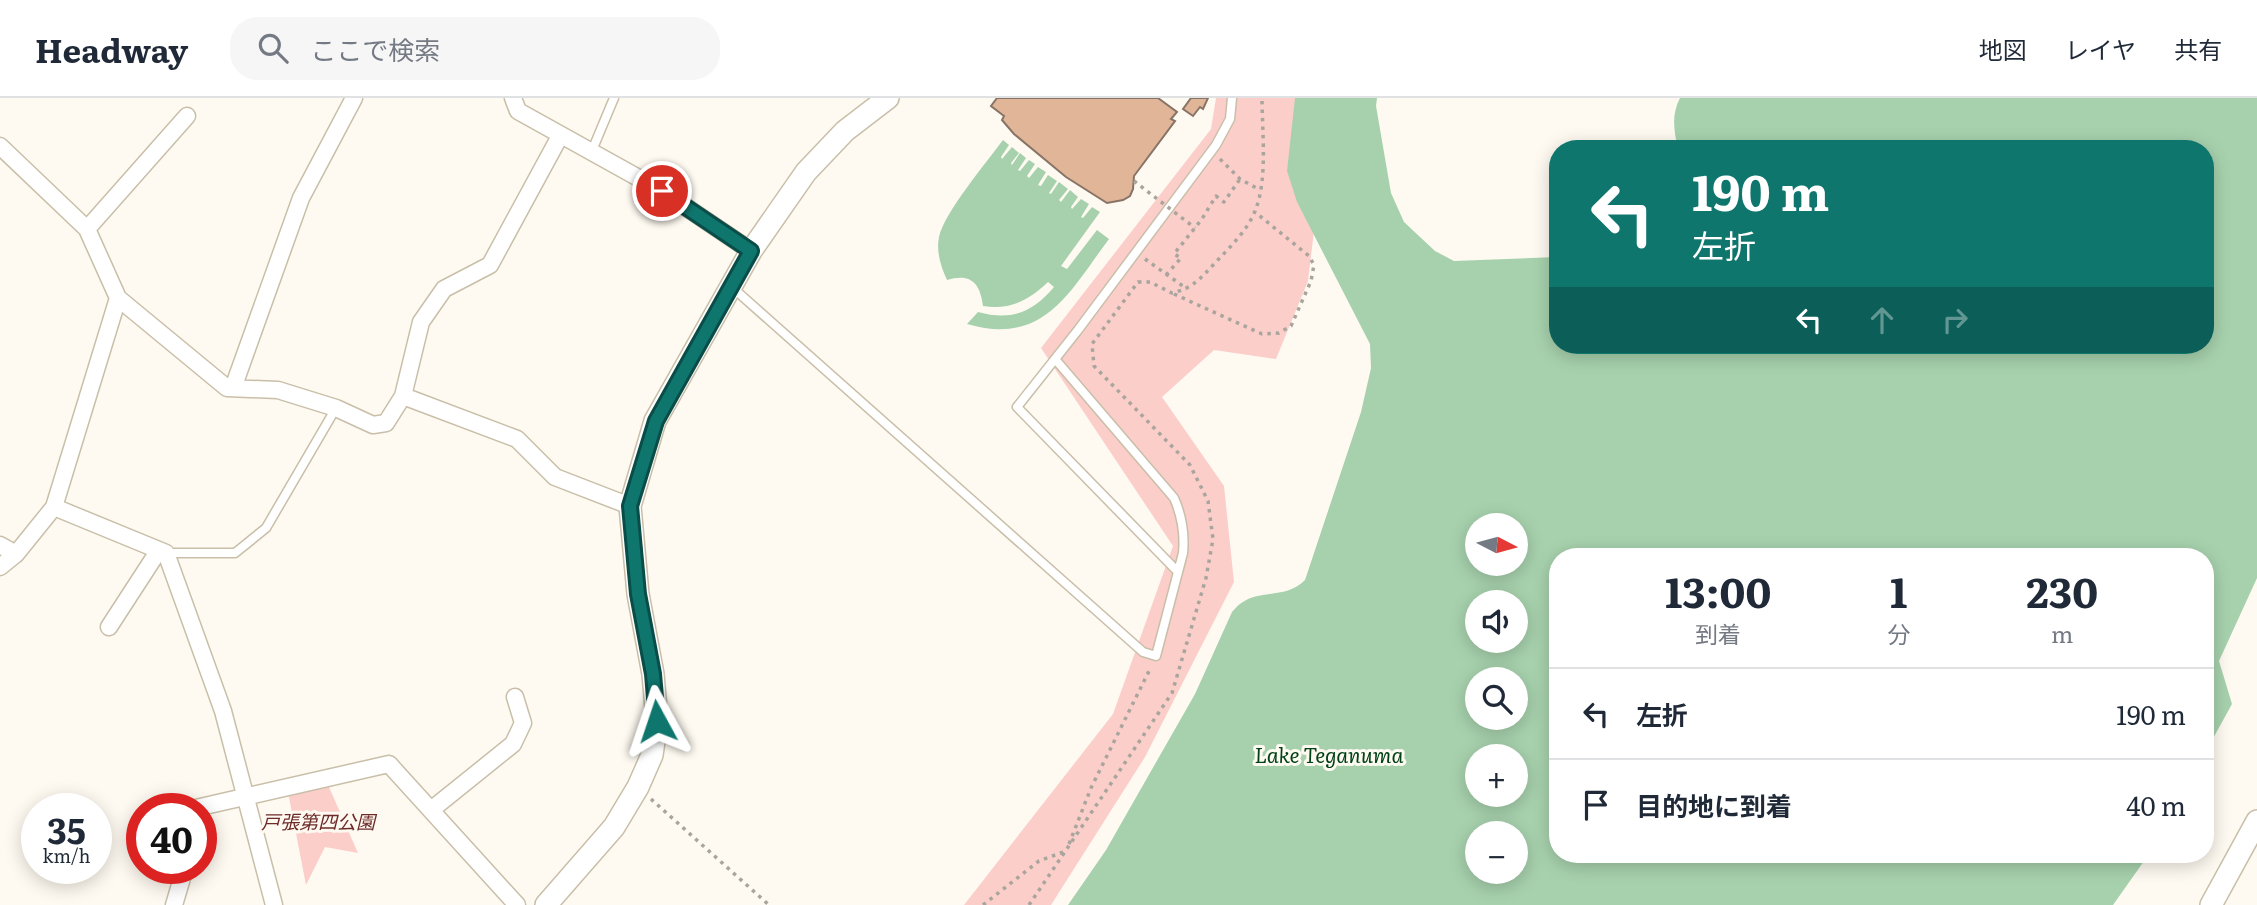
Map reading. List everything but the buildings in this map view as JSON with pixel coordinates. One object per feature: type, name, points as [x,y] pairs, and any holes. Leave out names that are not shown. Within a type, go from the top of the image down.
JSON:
[{"type":"street","points":[[233,388],[301,198],[354,98]]},
{"type":"street","points":[[513,98],[518,111],[662,191],[751,251]]},
{"type":"street","points":[[546,905],[614,827],[638,787],[652,755],[657,721],[653,674],[638,594],[630,506],[656,421],[733,288],[751,251],[806,172],[845,131],[888,98]]},
{"type":"street","points":[[87,229],[187,116]]},
{"type":"street","points":[[0,146],[87,229],[118,298],[227,388],[278,390],[336,408],[373,425],[386,423],[402,396],[421,322],[444,289],[491,265],[560,136]]},
{"type":"street","points":[[0,567],[16,554],[54,507],[118,298]]},
{"type":"street","points":[[402,396],[517,439],[555,477],[630,506]]},
{"type":"street","points":[[54,507],[162,552],[223,711],[274,905]]},
{"type":"street","points":[[0,545],[16,554]]},
{"type":"street","points":[[109,627],[162,552]]},
{"type":"street","points":[[431,810],[513,744],[523,723],[514,697]]},
{"type":"street","points":[[217,803],[389,764],[517,905]]},
{"type":"street","points":[[2211,905],[2252,845],[2257,821]]},
{"type":"street","points":[[174,905],[180,884]]},
{"type":"lane","points":[[591,153],[614,98]]},
{"type":"lane","points":[[1178,572],[1017,407],[1216,145],[1230,119],[1232,98]]},
{"type":"lane","points":[[733,288],[1143,652],[1156,656],[1185,536],[1181,514],[1174,498],[1055,359]]},
{"type":"lane","points":[[162,552],[235,553],[266,528],[336,408]]},
{"type":"path","points":[[1172,293],[1188,290],[1242,234],[1255,212],[1263,160],[1262,98]]},
{"type":"path","points":[[1225,164],[1240,179],[1260,190]]},
{"type":"path","points":[[1166,275],[1181,258],[1174,254],[1216,196],[1224,202],[1240,179]]},
{"type":"path","points":[[1134,181],[1195,228]]},
{"type":"path","points":[[1029,905],[1172,693],[1206,578],[1213,539],[1208,501],[1190,466],[1094,366],[1092,344],[1138,282],[1150,282],[1262,334],[1279,333],[1291,326],[1311,281],[1314,265],[1309,256],[1255,212]]},
{"type":"path","points":[[1150,264],[1188,290]]},
{"type":"path","points":[[983,905],[1039,861],[1066,850],[1091,788],[1156,656]]},
{"type":"path","points":[[638,787],[769,905]]},
{"type":"green space","points":[[1216,98],[1330,98],[1308,281],[1276,359],[1214,350],[1162,397],[1224,486],[1234,582],[1145,757],[1051,905],[964,905],[1113,714],[1173,546],[1041,348],[1211,129]]},
{"type":"green space","name":"戸張第四公園","points":[[325,778],[358,853],[325,847],[306,885],[287,787]]},
{"type":"water","name":"Lake Teganuma","points":[[1295,98],[1377,98],[1376,106],[1391,193],[1404,222],[1435,251],[1454,261],[1549,257],[1549,354],[2214,354],[2214,140],[1677,140],[1675,111],[1680,98],[2257,98],[2257,578],[2219,661],[2232,704],[2214,737],[2214,548],[1549,548],[1549,863],[2143,863],[2113,905],[1068,905],[1106,850],[1195,694],[1232,612],[1249,598],[1287,591],[1305,580],[1361,412],[1371,368],[1370,344],[1297,202],[1287,171]]},
{"type":"water","points":[[1003,140],[1009,145],[1002,159],[1012,147],[1019,153],[1012,165],[1020,153],[1026,158],[1018,170],[1029,160],[1035,164],[1027,176],[1029,178],[1038,167],[1046,172],[1038,185],[1041,186],[1048,175],[1057,181],[1049,193],[1051,194],[1059,182],[1068,189],[1059,200],[1061,202],[1070,190],[1078,197],[1072,209],[1081,199],[1089,204],[1081,217],[1092,207],[1100,212],[1061,266],[1067,269],[1097,230],[1109,239],[1067,295],[1052,310],[1035,321],[1016,328],[994,329],[967,324],[978,312],[1001,316],[1020,313],[1037,303],[1054,287],[1048,282],[1018,303],[1002,307],[983,306],[977,286],[973,282],[962,278],[947,280],[938,243],[942,227],[957,202]]},
{"type":"route","points":[[657,721],[653,674],[638,594],[630,506],[640,466],[656,421],[733,288],[751,251],[662,191]]}]
